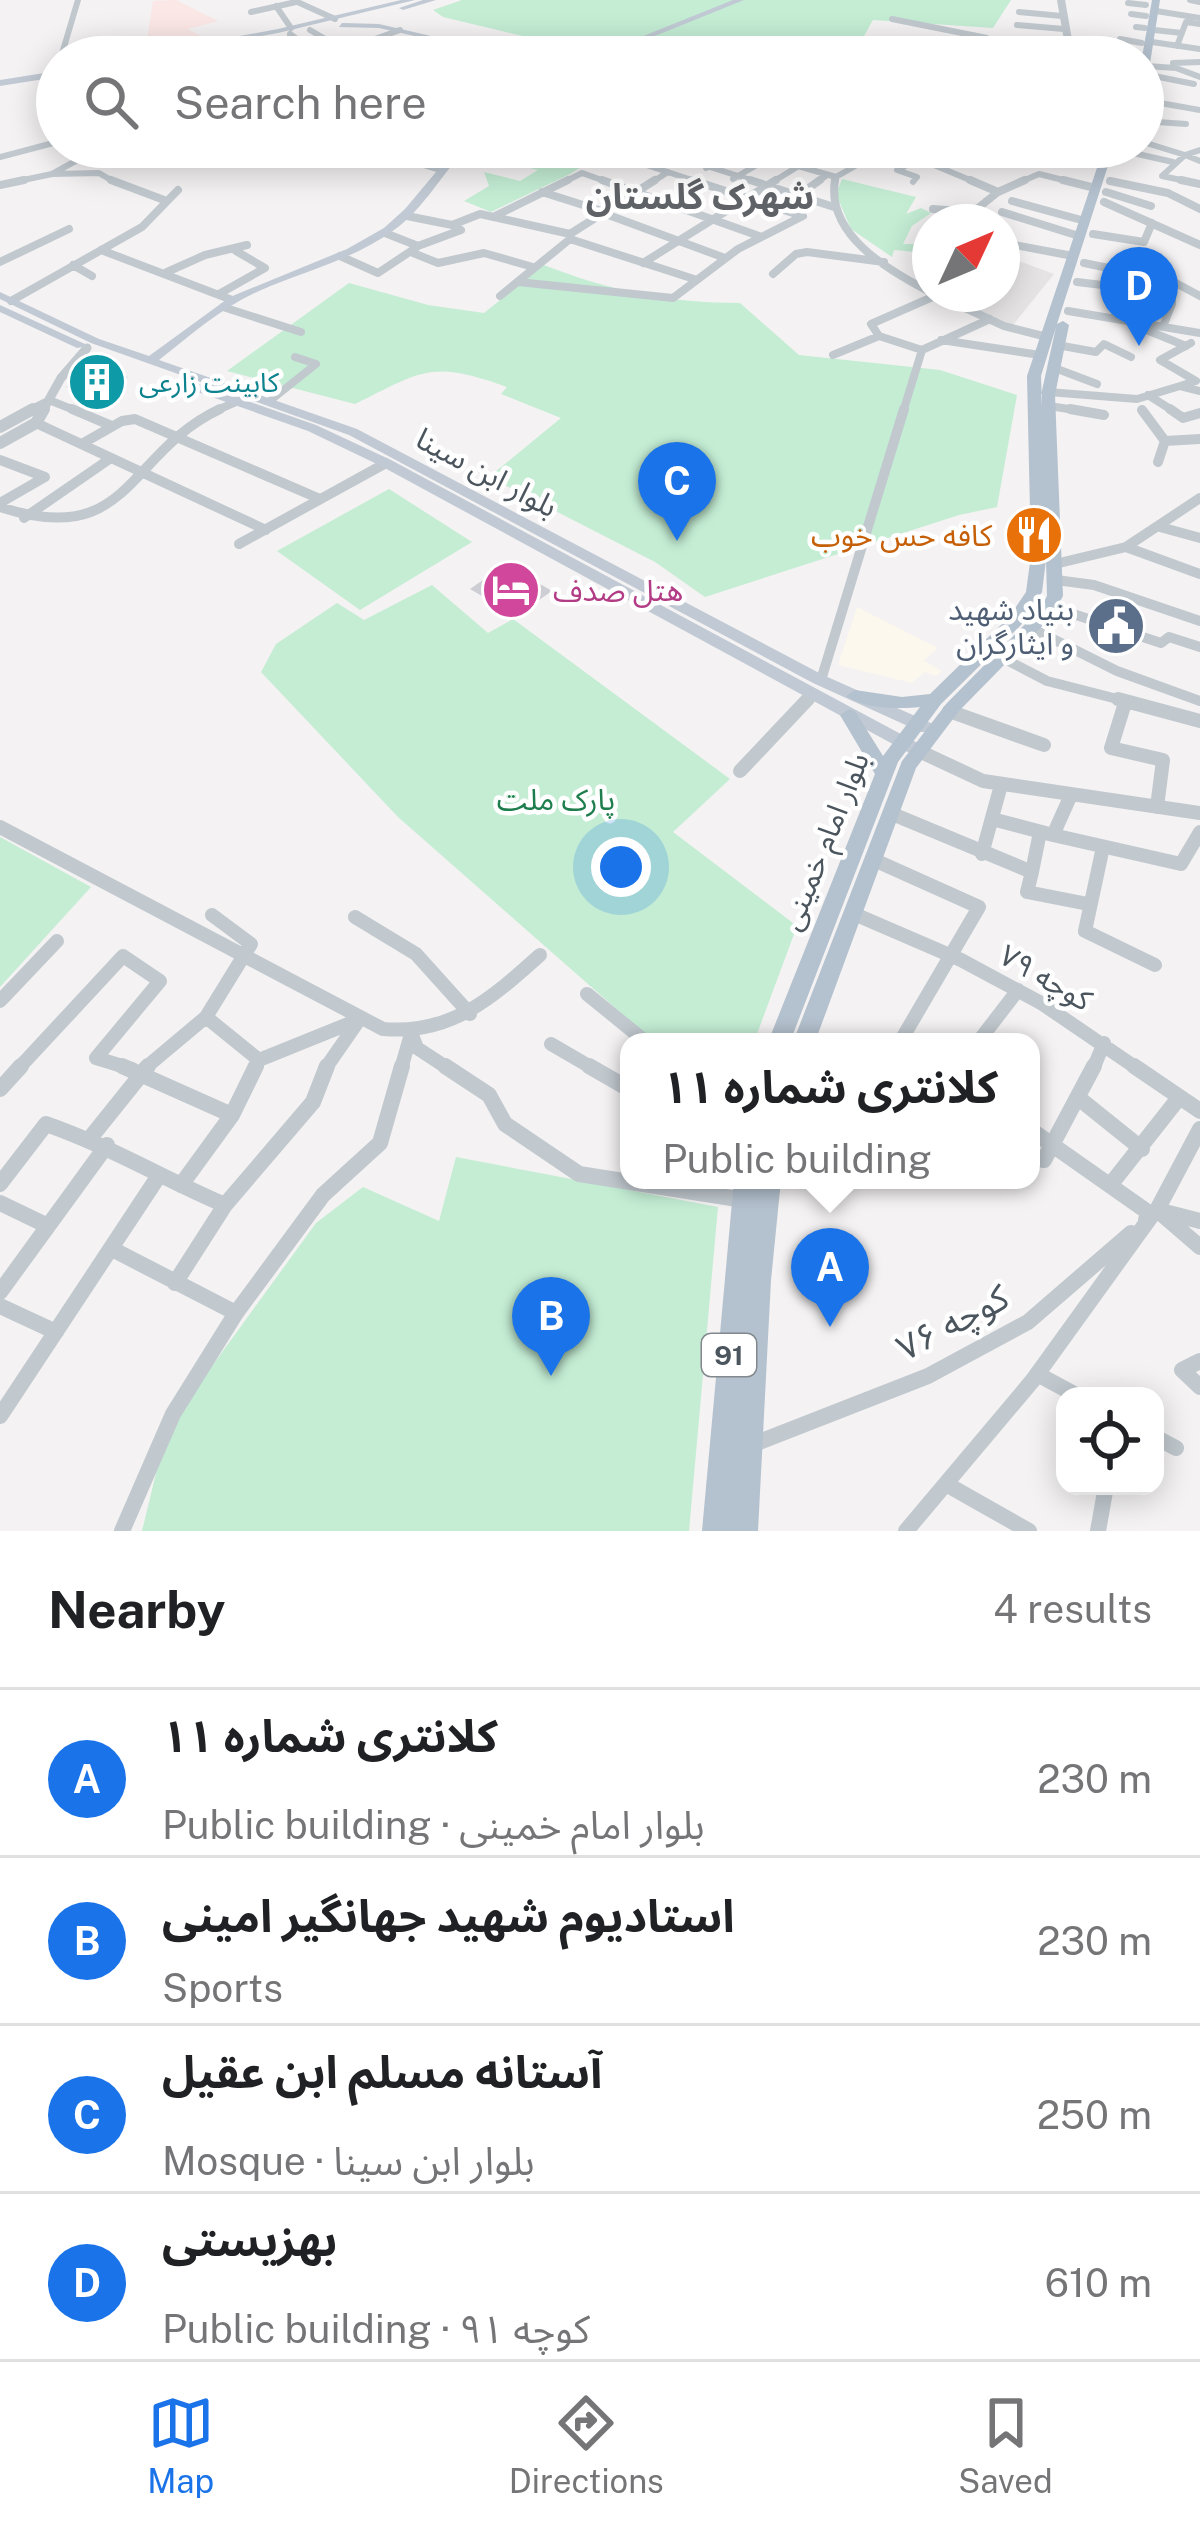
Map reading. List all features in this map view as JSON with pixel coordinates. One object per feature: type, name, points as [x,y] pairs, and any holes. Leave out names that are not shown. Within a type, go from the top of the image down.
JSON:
[{"type":"main road","points":[[648,36],[740,0]]},
{"type":"main road","points":[[661,36],[751,0]]},
{"type":"main road","points":[[290,32],[422,1]]},
{"type":"main road","points":[[422,1],[404,19],[428,35]]},
{"type":"main road","points":[[269,36],[310,30],[331,20],[428,35]]},
{"type":"main road","points":[[0,80],[36,74]]},
{"type":"main road","name":"بلوار امام خمینی","points":[[783,1033],[884,773],[901,742],[916,723],[1003,658],[1049,606],[1056,572],[1032,394],[1109,169]]},
{"type":"main road","points":[[151,360],[225,300],[340,256],[385,233],[407,216],[440,170]]},
{"type":"main road","name":"بلوار امام خمینی","points":[[1052,341],[1077,282],[1076,260]]},
{"type":"main road","name":"بلوار ابن سینا","points":[[4,301],[91,345],[312,428],[386,463],[812,695],[934,731]]},
{"type":"main road","name":"بلوار ابن سینا","points":[[91,345],[271,400],[396,453],[821,680],[919,751]]},
{"type":"main road","name":"بلوار امام خمینی","points":[[808,1033],[890,813],[919,751],[934,731],[942,706],[1034,592],[1049,399],[1046,361]]},
{"type":"main road","points":[[884,773],[852,705],[942,706]]},
{"type":"main road","name":"91","points":[[744,1531],[769,1189]]},
{"type":"main road","name":"91","points":[[716,1531],[745,1190]]},
{"type":"street","points":[[68,36],[78,0]]},
{"type":"street","points":[[257,0],[277,4]]},
{"type":"street","points":[[1061,0],[1066,36]]},
{"type":"street","points":[[250,15],[295,1],[331,20],[340,2]]},
{"type":"street","points":[[1146,36],[1194,1]]},
{"type":"street","points":[[1128,3],[1144,36]]},
{"type":"street","points":[[277,4],[294,36]]},
{"type":"street","points":[[1018,12],[1062,16]]},
{"type":"street","points":[[1131,14],[1144,36]]},
{"type":"street","points":[[1171,16],[1200,21]]},
{"type":"street","points":[[892,19],[977,36]]},
{"type":"street","points":[[1177,46],[1185,19]]},
{"type":"street","points":[[1017,26],[1064,29]]},
{"type":"street","points":[[310,30],[320,36]]},
{"type":"street","points":[[385,36],[400,30]]},
{"type":"street","points":[[1154,36],[1182,33]]},
{"type":"street","points":[[1164,42],[1200,49]]},
{"type":"street","points":[[1164,49],[1186,63],[1200,62]]},
{"type":"street","points":[[1164,53],[1197,80]]},
{"type":"street","points":[[1164,106],[1200,110]]},
{"type":"street","points":[[1164,122],[1186,124]]},
{"type":"street","points":[[0,158],[36,148]]},
{"type":"street","points":[[1164,149],[1200,160]]},
{"type":"street","points":[[1200,150],[1173,162],[1162,176],[1200,184]]},
{"type":"street","points":[[1164,163],[1173,162]]},
{"type":"street","points":[[52,173],[61,168]]},
{"type":"street","points":[[433,168],[440,170]]},
{"type":"street","points":[[518,282],[673,298],[724,258],[803,216],[656,168]]},
{"type":"street","points":[[689,178],[707,168],[834,207]]},
{"type":"street","points":[[718,188],[752,168]]},
{"type":"street","points":[[643,263],[794,168]]},
{"type":"street","points":[[804,168],[831,176]]},
{"type":"street","points":[[796,196],[847,168]]},
{"type":"street","points":[[902,168],[897,170],[917,177],[913,182]]},
{"type":"street","points":[[941,168],[998,192]]},
{"type":"street","points":[[1049,177],[1056,168]]},
{"type":"street","points":[[1109,169],[1151,206]]},
{"type":"street","points":[[1109,169],[1151,224],[1200,245]]},
{"type":"street","points":[[983,204],[1039,174],[1049,177],[1109,169],[1197,207]]},
{"type":"street","points":[[500,296],[570,237],[668,172]]},
{"type":"street","points":[[0,185],[52,173],[99,173],[128,190],[164,200]]},
{"type":"street","points":[[495,216],[582,173],[759,236]]},
{"type":"street","points":[[831,176],[834,207],[849,232],[912,280]]},
{"type":"street","points":[[4,301],[142,227],[178,190]]},
{"type":"street","points":[[542,192],[724,258]]},
{"type":"street","points":[[1012,201],[1086,230]]},
{"type":"street","points":[[452,225],[480,214],[495,216],[694,279]]},
{"type":"street","points":[[340,256],[378,273],[461,230],[407,216]]},
{"type":"street","points":[[1020,216],[1144,242],[1151,224]]},
{"type":"street","points":[[0,262],[69,229]]},
{"type":"street","points":[[385,233],[438,263],[484,253],[533,267]]},
{"type":"street","points":[[167,272],[205,255],[247,245]]},
{"type":"street","points":[[1020,247],[1172,281],[1200,296]]},
{"type":"street","points":[[101,250],[167,272],[301,332]]},
{"type":"street","points":[[225,300],[266,268],[236,250]]},
{"type":"street","points":[[773,274],[796,254],[807,252],[885,262]]},
{"type":"street","points":[[73,265],[92,276]]},
{"type":"street","points":[[1163,324],[1172,304],[1172,281]]},
{"type":"street","points":[[1077,282],[1136,290]]},
{"type":"street","points":[[912,304],[871,324],[879,335],[922,350]]},
{"type":"street","points":[[1068,311],[1196,341]]},
{"type":"street","points":[[974,312],[1052,341],[1096,352],[1104,344],[1131,358]]},
{"type":"street","points":[[821,680],[922,350],[990,319]]},
{"type":"street","points":[[1138,326],[1163,324],[1196,341]]},
{"type":"street","points":[[833,356],[879,335]]},
{"type":"street","points":[[941,340],[1046,361],[1097,384]]},
{"type":"street","points":[[1049,399],[1137,399],[1196,381],[1160,360],[1196,341]]},
{"type":"street","points":[[0,443],[37,423],[91,345]]},
{"type":"street","points":[[271,400],[316,364],[295,358]]},
{"type":"street","points":[[1180,386],[1200,392]]},
{"type":"street","points":[[1148,395],[1200,425]]},
{"type":"street","points":[[1049,399],[1104,415]]},
{"type":"street","points":[[50,400],[112,426]]},
{"type":"street","points":[[0,428],[50,400]]},
{"type":"street","points":[[0,460],[45,477],[0,505],[24,518],[48,523],[70,520],[114,500],[214,410],[238,401]]},
{"type":"street","points":[[1142,410],[1165,441]]},
{"type":"street","points":[[1183,418],[1200,413]]},
{"type":"street","points":[[85,442],[135,419],[320,500]]},
{"type":"street","points":[[37,423],[85,442]]},
{"type":"street","points":[[1165,441],[1200,439]]},
{"type":"street","points":[[1158,462],[1165,441]]},
{"type":"street","points":[[85,442],[86,448],[266,530]]},
{"type":"street","points":[[24,518],[111,458]]},
{"type":"street","points":[[239,544],[386,463]]},
{"type":"street","points":[[1056,572],[1126,547],[1200,498]]},
{"type":"street","points":[[1160,527],[1200,538]]},
{"type":"street","points":[[1126,547],[1200,574]]},
{"type":"street","points":[[1056,572],[1200,622]]},
{"type":"street","points":[[1049,606],[1161,643],[1169,638],[1200,647]]},
{"type":"street","points":[[1031,628],[1117,671],[1200,701]]},
{"type":"street","points":[[1003,658],[1047,681],[1200,721]]},
{"type":"street","points":[[740,771],[812,695]]},
{"type":"street","points":[[1125,703],[1111,748],[1163,760],[1157,807]]},
{"type":"street","points":[[942,706],[1044,745]]},
{"type":"street","points":[[919,751],[983,781],[1200,814]]},
{"type":"street","points":[[982,854],[1001,785]]},
{"type":"street","points":[[1071,795],[1047,833],[1027,892],[1088,904]]},
{"type":"street","points":[[890,813],[1032,872]]},
{"type":"street","points":[[992,819],[1181,864],[1200,832]]},
{"type":"street","points":[[0,827],[382,1029],[411,1034],[470,1014],[540,955]]},
{"type":"street","points":[[1103,847],[1085,931],[1155,965]]},
{"type":"street","points":[[872,859],[979,907],[906,1033]]},
{"type":"street","name":"کوچه ۷۹","points":[[852,913],[1018,990],[1200,1111]]},
{"type":"street","points":[[0,1292],[48,1226],[141,1072],[206,1017],[250,944],[212,915]]},
{"type":"street","points":[[355,917],[416,954],[470,1014]]},
{"type":"street","points":[[0,1001],[57,941]]},
{"type":"street","points":[[0,1089],[123,956],[160,981],[96,1058],[141,1072],[232,1115]]},
{"type":"street","points":[[985,1033],[1018,990]]},
{"type":"street","points":[[587,994],[635,1033]]},
{"type":"street","points":[[206,1017],[259,1060]]},
{"type":"street","points":[[181,1185],[232,1115],[259,1060],[359,1020]]},
{"type":"street","points":[[175,1283],[225,1205],[313,1102],[323,1072],[359,1020]]},
{"type":"street","points":[[411,1034],[417,1048],[489,1095],[505,1124],[579,1174],[620,1178]]},
{"type":"street","points":[[122,1531],[172,1414],[236,1313],[323,1195],[380,1143],[411,1034]]},
{"type":"street","points":[[1040,1159],[1044,1160],[1081,1100],[1104,1043]]},
{"type":"street","points":[[551,1044],[620,1084]]},
{"type":"street","points":[[1111,1184],[1178,1099]]},
{"type":"street","points":[[1081,1100],[1142,1149]]},
{"type":"street","points":[[0,1184],[46,1124],[99,1141],[158,1177],[225,1205]]},
{"type":"street","points":[[906,1531],[1037,1374],[1155,1213],[1200,1129]]},
{"type":"street","points":[[1040,1135],[1200,1247]]},
{"type":"street","points":[[0,1416],[158,1177]]},
{"type":"street","points":[[0,1203],[48,1226]]},
{"type":"street","points":[[1155,1213],[1200,1221]]},
{"type":"street","name":"کوچه ۷۶","points":[[749,1447],[928,1376],[1028,1322],[1155,1213]]},
{"type":"street","points":[[112,1249],[236,1313]]},
{"type":"street","points":[[0,1306],[56,1332]]},
{"type":"street","points":[[1200,1361],[1182,1370],[1200,1387]]},
{"type":"street","points":[[1037,1374],[1061,1387]]},
{"type":"street","points":[[1164,1442],[1176,1448]]},
{"type":"street","points":[[946,1484],[1029,1531]]},
{"type":"street","points":[[1098,1531],[1104,1495]]},
{"type":"shaded area","points":[[176,0],[218,21],[188,29],[200,36],[148,36],[153,1]]},
{"type":"shaded area","points":[[1020,262],[1054,274],[1013,325],[981,312],[1020,312]]},
{"type":"shaded area","points":[[857,607],[938,648],[924,661],[942,671],[936,676],[925,672],[912,683],[838,665]]},
{"type":"green space","points":[[462,0],[1011,0],[993,28],[873,20],[864,36],[523,36],[443,17],[433,10]]},
{"type":"green space","points":[[530,168],[579,168],[491,212],[464,201],[489,186],[484,172],[520,181],[538,170]]},
{"type":"green space","points":[[842,179],[916,197],[906,214],[912,212],[912,226],[903,244],[912,244],[912,252],[894,250],[892,257],[851,229],[836,194]]},
{"type":"green space","points":[[544,265],[641,294],[740,303],[799,355],[940,370],[1017,395],[997,507],[705,597],[655,562],[489,477],[561,418],[501,394],[507,387],[461,373],[428,373],[355,404],[227,371],[349,283],[428,305],[484,313]]},
{"type":"green space","points":[[389,489],[472,542],[360,610],[277,551]]},
{"type":"green space","name":"پارک ملت","points":[[432,585],[488,633],[513,619],[730,779],[673,832],[797,926],[757,1033],[644,1033],[398,817],[261,672],[276,644],[337,603],[364,620]]},
{"type":"green space","points":[[0,837],[91,887],[0,987]]},
{"type":"green space","points":[[456,1157],[718,1207],[689,1531],[142,1531],[167,1428],[316,1223],[363,1187],[439,1221]]},
{"type":"building","name":"کابینت زارعی","points":[[93,366],[128,377],[104,396],[66,387]]},
{"type":"building","name":"هتل صدف","points":[[506,564],[552,591],[516,616],[470,589]]},
{"type":"place","name":"بهزیستی","points":[[1139,346]]},
{"type":"place","name":"کابینت زارعی","points":[[97,382]]},
{"type":"place","name":"کافه حس خوب","points":[[1034,535]]},
{"type":"place","name":"آستانه مسلم ابن عقیل","points":[[677,541]]},
{"type":"place","name":"هتل صدف","points":[[511,590]]},
{"type":"place","name":"بنیاد شهید و ایثارگران","points":[[1116,626]]},
{"type":"place","name":"کلانتری شماره ۱۱","points":[[830,1327]]},
{"type":"place","name":"استادیوم شهید جهانگیر امینی","points":[[551,1376]]},
{"type":"district","name":"شهرک گلستان","points":[[700,196]]}]
